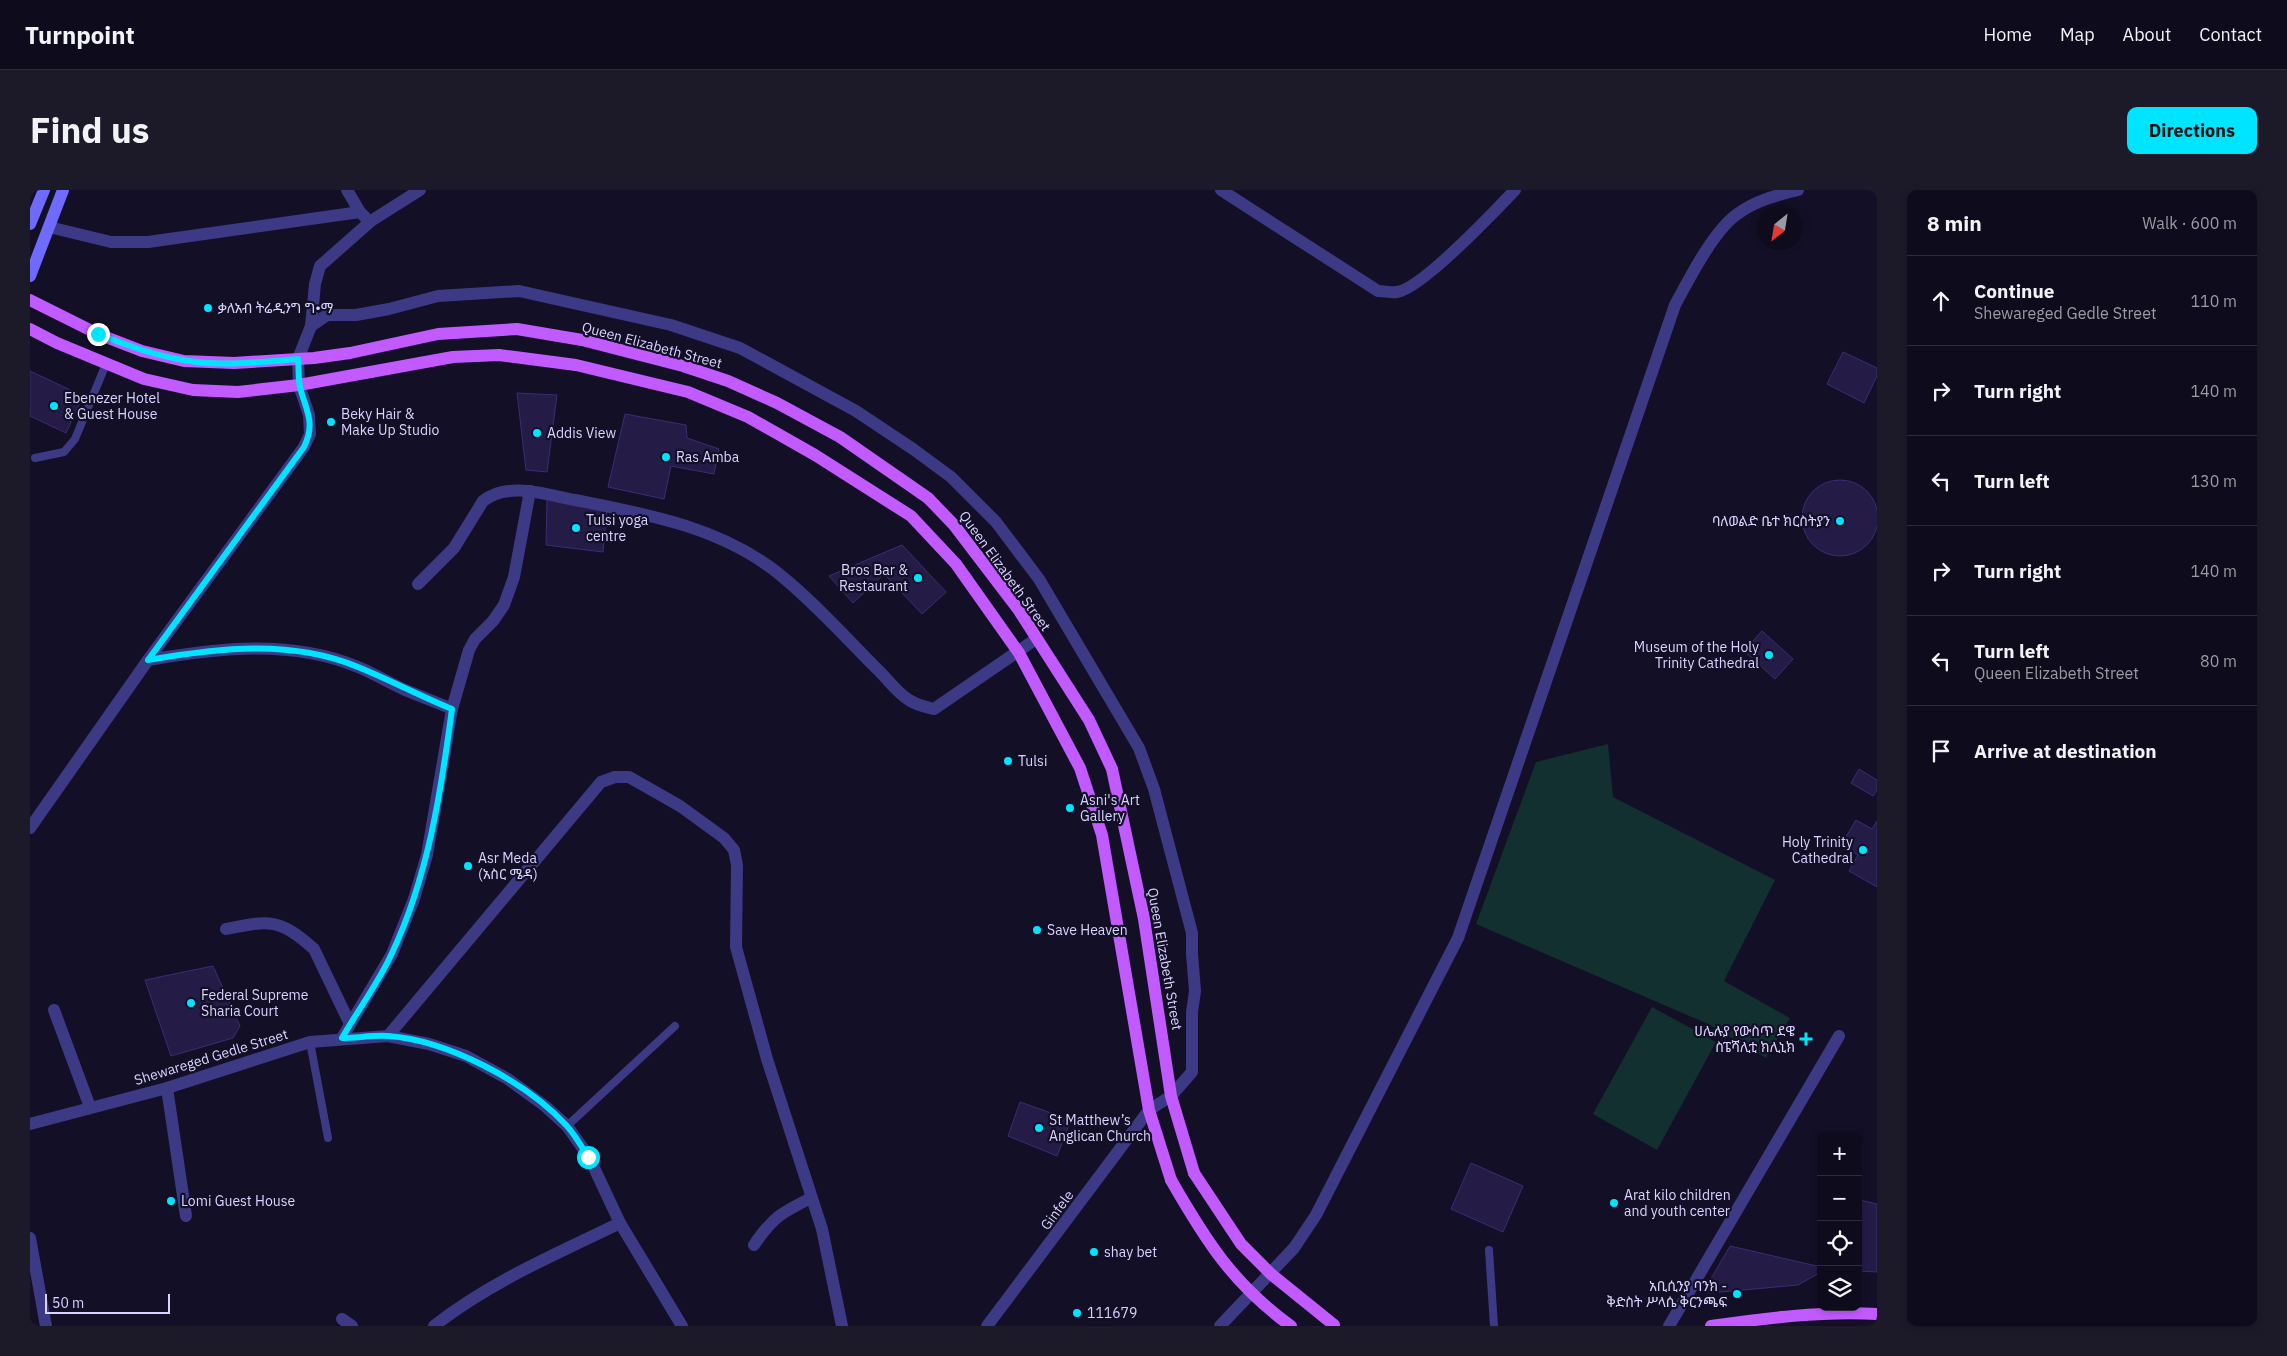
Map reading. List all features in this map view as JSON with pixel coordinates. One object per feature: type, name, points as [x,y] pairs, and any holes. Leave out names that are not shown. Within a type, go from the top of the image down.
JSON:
[{"type":"main road","points":[[30,224],[44,190]]},
{"type":"main road","points":[[30,276],[64,190]]},
{"type":"main road","name":"Queen Elizabeth Street","points":[[30,300],[98,334],[142,350],[184,361],[234,364],[298,359],[350,353],[438,334],[517,329],[582,340],[683,366],[728,381],[777,403],[840,437],[928,498],[960,532],[1018,610],[1089,720],[1112,769],[1144,919],[1171,1096],[1194,1173],[1242,1244],[1271,1274],[1335,1326]]},
{"type":"main road","points":[[30,329],[144,380],[193,390],[238,392],[299,385],[453,357],[499,356],[576,365],[688,392],[748,417],[815,455],[911,516],[956,564],[1019,652],[1080,768],[1102,835],[1149,1110],[1171,1180],[1201,1233],[1228,1269],[1266,1308],[1291,1326]]},
{"type":"main road","points":[[1711,1326],[1779,1316],[1843,1312],[1877,1314]]},
{"type":"street","points":[[347,190],[360,212],[371,221]]},
{"type":"street","points":[[30,828],[148,660],[304,447],[310,434],[309,414],[299,385],[298,359],[312,326],[314,292],[320,266],[371,221],[420,190]]},
{"type":"street","points":[[1221,190],[1378,291],[1398,292],[1416,284],[1473,234],[1516,190]]},
{"type":"street","points":[[1220,1326],[1294,1248],[1316,1215],[1458,938],[1675,305],[1710,246],[1736,215],[1771,197],[1798,190]]},
{"type":"street","points":[[49,227],[111,242],[148,242],[360,212]]},
{"type":"street","points":[[312,326],[326,315],[356,315],[390,309],[438,296],[470,292],[519,291],[671,325],[740,348],[856,411],[951,478],[996,522],[1039,579],[1138,748],[1154,789],[1192,933],[1195,991],[1192,1012],[1192,1072],[1171,1096],[1149,1110]]},
{"type":"street","points":[[418,584],[454,548],[483,501],[490,496],[504,491],[530,491],[664,518],[719,538],[745,552],[778,574],[909,700],[934,709],[1036,640]]},
{"type":"street","points":[[342,1038],[392,954],[414,899],[427,855],[452,709],[468,650],[475,639],[493,622],[504,605],[514,577],[530,491]]},
{"type":"street","points":[[148,660],[197,652],[254,647],[306,652],[357,666],[404,690],[452,709]]},
{"type":"street","points":[[388,1036],[601,782],[615,777],[630,777],[680,806],[724,838],[734,850],[737,865],[736,947],[767,1059],[822,1229],[842,1326]]},
{"type":"street","points":[[226,929],[262,922],[275,922],[290,929],[314,949],[350,1024]]},
{"type":"street","points":[[54,1010],[90,1107]]},
{"type":"street","name":"Shewareged Gedle Street","points":[[30,1124],[167,1088],[310,1042],[342,1038],[388,1036],[429,1044],[466,1056],[508,1079],[545,1106],[567,1126],[588,1157],[620,1223],[682,1326]]},
{"type":"street","points":[[1669,1326],[1839,1036]]},
{"type":"street","points":[[167,1088],[186,1216]]},
{"type":"street","name":"Ginfele","points":[[987,1326],[1149,1110]]},
{"type":"street","points":[[754,1245],[768,1224],[778,1215],[811,1198]]},
{"type":"street","points":[[434,1326],[464,1302],[508,1278],[620,1223]]},
{"type":"street","points":[[30,1238],[46,1326]]},
{"type":"lane","points":[[35,458],[64,452],[75,439],[106,364]]},
{"type":"lane","points":[[567,1126],[675,1026]]},
{"type":"lane","points":[[310,1042],[328,1138]]},
{"type":"lane","points":[[1489,1250],[1494,1326]]},
{"type":"green space","points":[[1608,744],[1613,797],[1775,880],[1724,981],[1790,1018],[1766,1058],[1708,1024],[1476,924],[1536,762]]},
{"type":"green space","points":[[1652,1007],[1716,1042],[1657,1150],[1593,1114]]},
{"type":"building","points":[[1843,352],[1877,368],[1877,376],[1864,403],[1827,384]]},
{"type":"building","name":"Ebenezer Hotel & Guest House","points":[[30,371],[83,396],[66,433],[30,416]]},
{"type":"building","name":"Addis View","points":[[517,393],[557,395],[547,472],[526,470]]},
{"type":"building","name":"Ras Amba","points":[[625,414],[686,425],[687,438],[719,449],[714,474],[671,466],[664,499],[608,487]]},
{"type":"building","name":"ባለወልድ ቤተ ክርስትያን","points":[[1840,480],[1854,483],[1867,491],[1875,504],[1878,518],[1875,532],[1867,545],[1854,553],[1840,556],[1826,553],[1813,545],[1805,532],[1802,518],[1805,504],[1813,491],[1826,483]]},
{"type":"building","name":"Tulsi yoga centre","points":[[547,499],[607,510],[603,552],[546,545]]},
{"type":"building","points":[[902,545],[946,592],[922,614],[884,574],[853,603],[829,576]]},
{"type":"building","name":"Museum of the Holy Trinity Cathedral","points":[[1762,631],[1793,659],[1775,679],[1744,651]]},
{"type":"building","points":[[1859,769],[1877,780],[1877,790],[1873,796],[1851,783]]},
{"type":"building","name":"Holy Trinity Cathedral","points":[[1856,820],[1872,829],[1877,821],[1877,887],[1849,871],[1858,855],[1841,845]]},
{"type":"building","name":"Federal Supreme Sharia Court","points":[[213,966],[240,1026],[233,1038],[171,1056],[145,980]]},
{"type":"building","name":"St Matthew’s Anglican Church","points":[[1020,1102],[1071,1120],[1057,1156],[1008,1136]]},
{"type":"building","points":[[1471,1163],[1523,1186],[1503,1232],[1451,1209]]},
{"type":"building","points":[[1862,1200],[1877,1204],[1877,1272],[1862,1271]]},
{"type":"building","points":[[1730,1246],[1817,1266],[1817,1274],[1798,1285],[1710,1293],[1705,1289]]},
{"type":"place","name":"ቃለአብ ትሬዲንግ ግ•ማ","points":[[208,308]]},
{"type":"place","name":"Ebenezer Hotel & Guest House","points":[[54,406]]},
{"type":"place","name":"Beky Hair & Make Up Studio","points":[[331,422]]},
{"type":"place","name":"Addis View","points":[[537,433]]},
{"type":"place","name":"Ras Amba","points":[[666,457]]},
{"type":"place","name":"ባለወልድ ቤተ ክርስትያን","points":[[1840,521]]},
{"type":"place","name":"Tulsi yoga centre","points":[[576,528]]},
{"type":"place","name":"Bros Bar & Restaurant","points":[[918,578]]},
{"type":"place","name":"Museum of the Holy Trinity Cathedral","points":[[1769,655]]},
{"type":"place","name":"Tulsi","points":[[1008,761]]},
{"type":"place","name":"Asni's Art Gallery","points":[[1070,808]]},
{"type":"place","name":"Holy Trinity Cathedral","points":[[1863,850]]},
{"type":"place","name":"Asr Meda (አስር ሜዳ)","points":[[468,866]]},
{"type":"place","name":"Save Heaven","points":[[1037,930]]},
{"type":"place","name":"Federal Supreme Sharia Court","points":[[191,1003]]},
{"type":"place","name":"ሀሌሉያ የውስጥ ደዌ ስፔሻሊቲ ክሊኒክ","points":[[1806,1039]]},
{"type":"place","name":"St Matthew’s Anglican Church","points":[[1039,1128]]},
{"type":"place","name":"Lomi Guest House","points":[[171,1201]]},
{"type":"place","name":"Arat kilo children and youth center","points":[[1614,1203]]},
{"type":"place","name":"shay bet","points":[[1094,1252]]},
{"type":"place","name":"አቢሲንያ ባንክ - ቅድስት ሥላሴ ቅርንጫፍ","points":[[1737,1294]]},
{"type":"place","name":"111679","points":[[1077,1313]]},
{"type":"route","points":[[98,334],[142,350],[184,361],[234,364],[298,359],[299,385],[309,414],[310,434],[304,447],[148,660],[197,652],[254,647],[306,652],[357,666],[404,690],[452,709],[427,855],[414,899],[392,954],[342,1038],[388,1036],[429,1044],[466,1056],[508,1079],[545,1106],[567,1126],[588,1157]]}]
